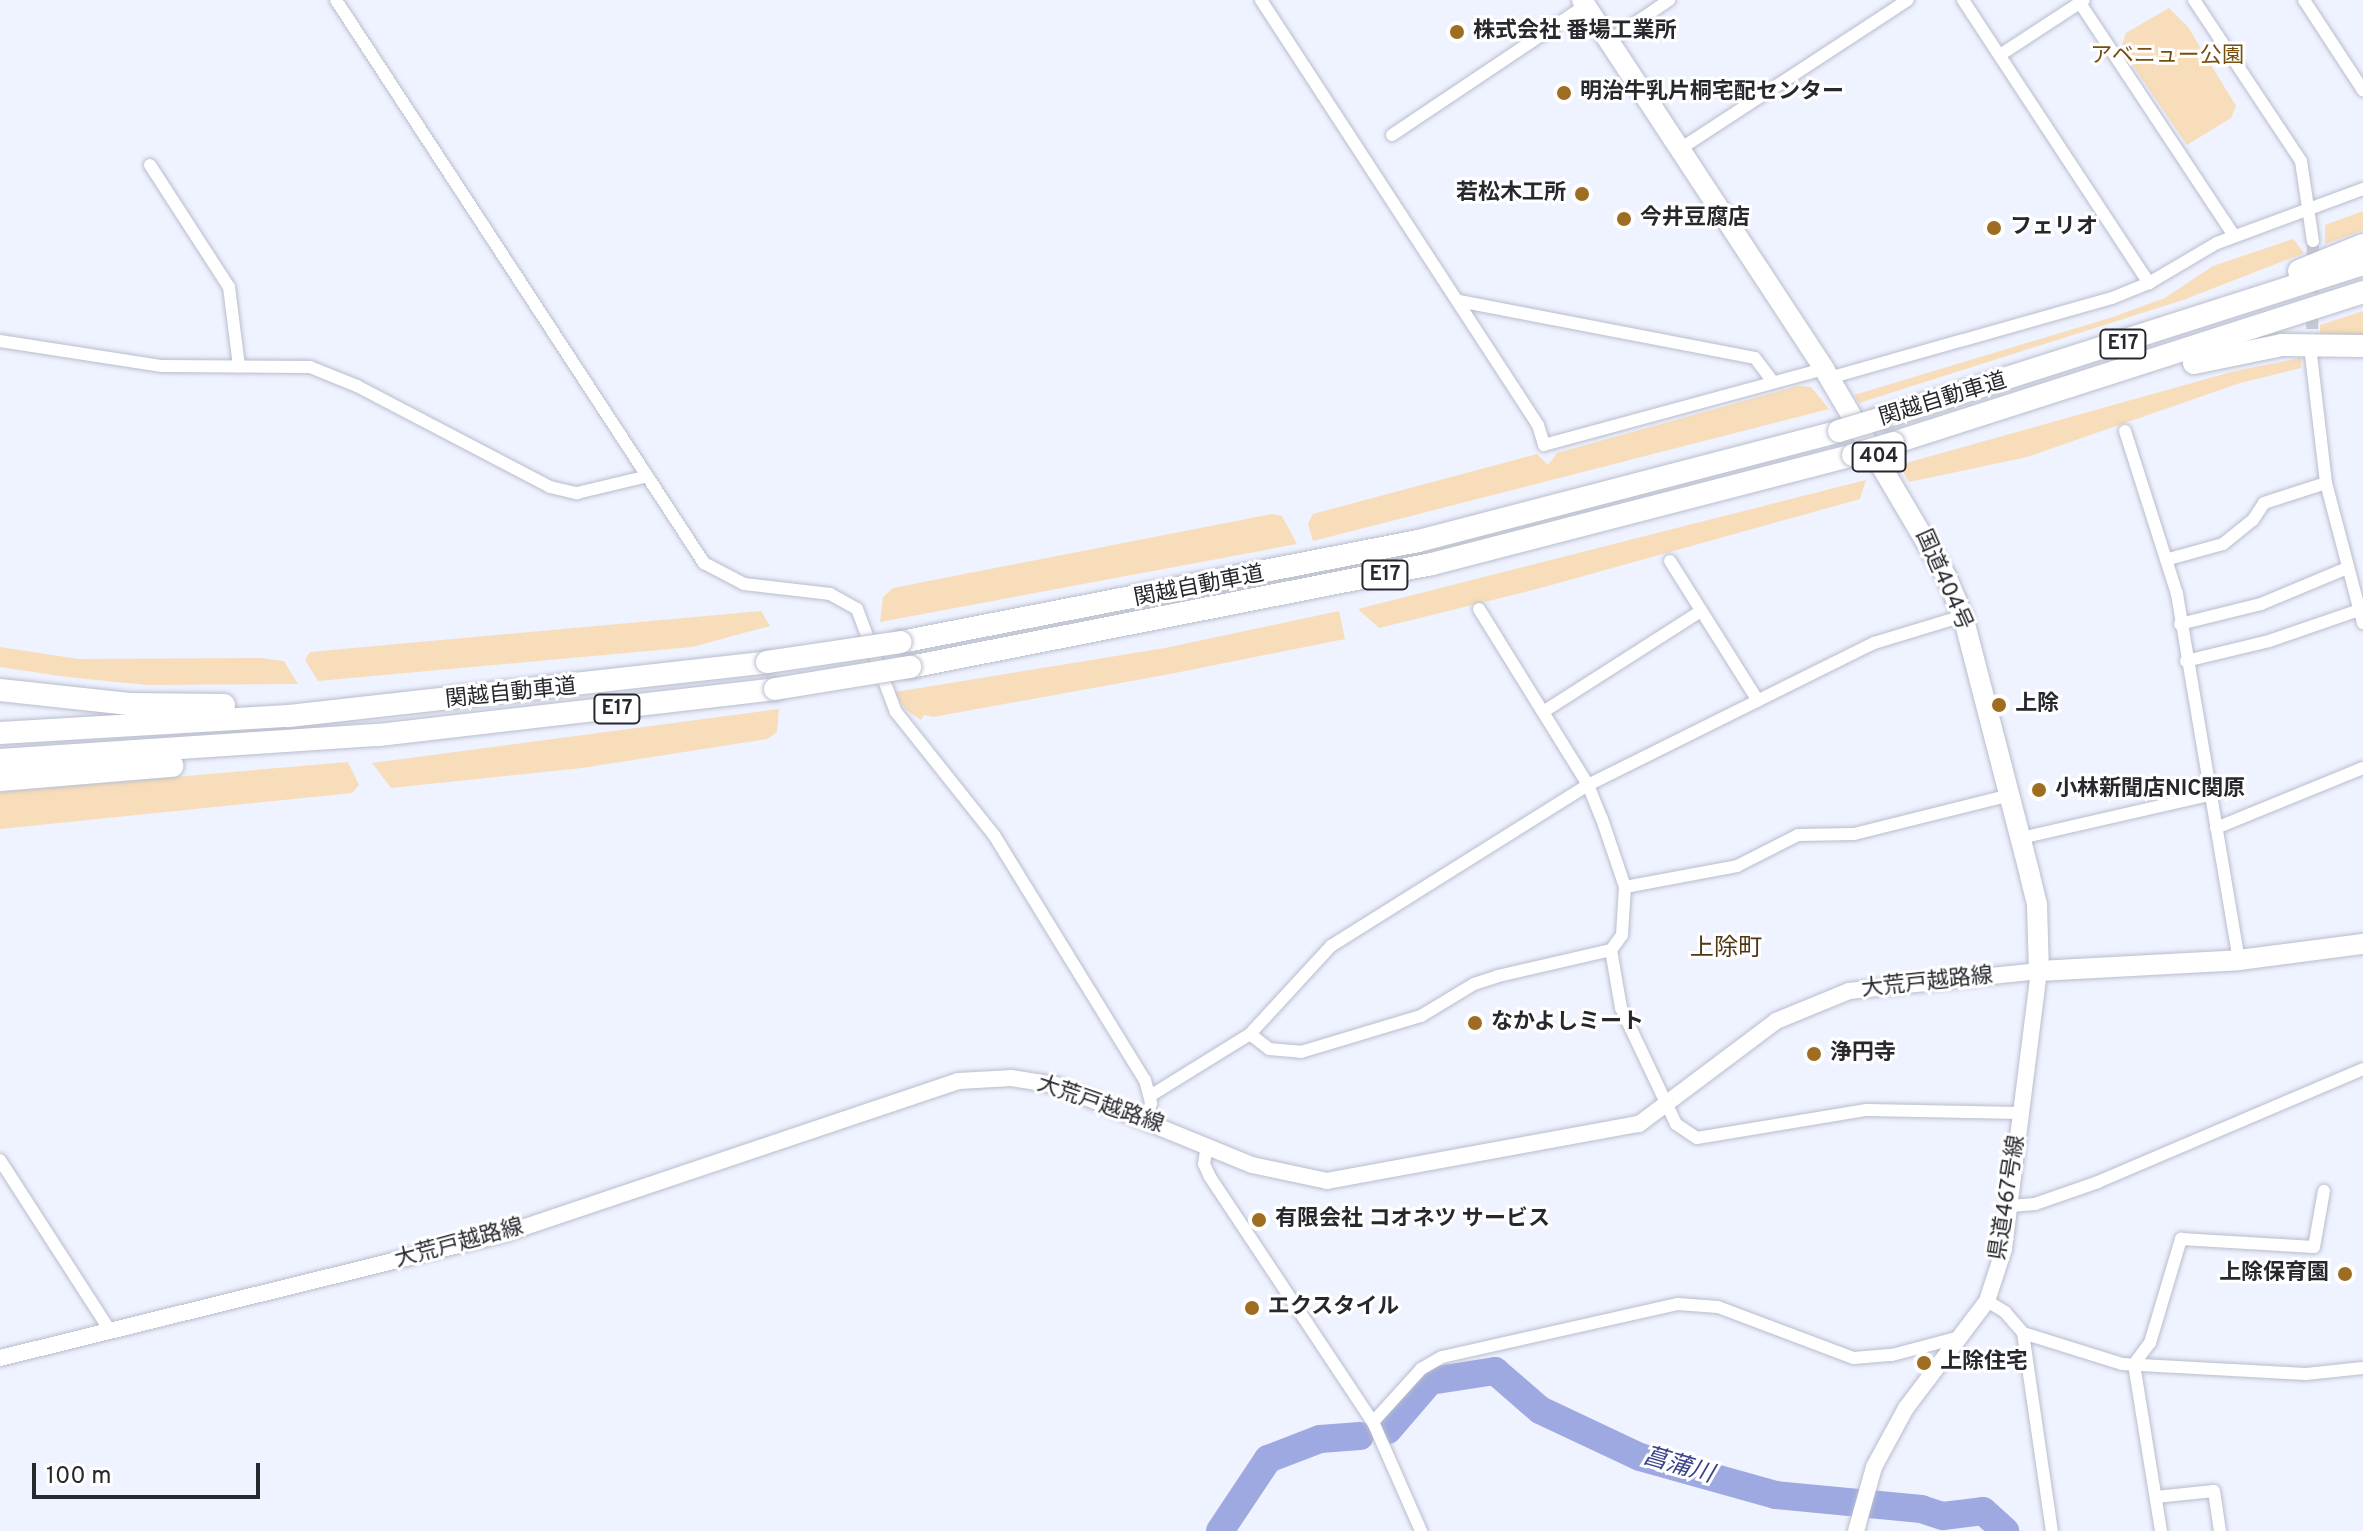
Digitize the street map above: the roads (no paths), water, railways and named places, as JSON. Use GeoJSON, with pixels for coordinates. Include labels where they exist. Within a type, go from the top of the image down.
{"type":"FeatureCollection","features":[{"type":"Feature","properties":{"kind":"highway","name":"国道404号"},"geometry":{"type":"LineString","coordinates":[[1584,3],[1827,373],[1931,546],[1963,616],[2011,795],[2037,905],[2039,971]]}},
{"type":"Feature","properties":{"kind":"highway"},"geometry":{"type":"LineString","coordinates":[[1987,387],[2363,245]]}},
{"type":"Feature","properties":{"kind":"highway","name":"関越自動車道"},"geometry":{"type":"LineString","coordinates":[[0,733],[577,687],[767,662],[901,642],[1418,541],[1839,431],[1987,387],[2363,264]]}},
{"type":"Feature","properties":{"kind":"highway","name":"関越自動車道"},"geometry":{"type":"LineString","coordinates":[[0,760],[310,747],[381,739],[775,689],[1221,610],[1432,564],[1853,455],[2363,292]]}},
{"type":"Feature","properties":{"kind":"highway"},"geometry":{"type":"LineString","coordinates":[[1893,443],[1945,433],[2228,354],[2307,343],[2363,346]]}},
{"type":"Feature","properties":{"kind":"highway"},"geometry":{"type":"LineString","coordinates":[[0,690],[129,704],[289,710]]}},
{"type":"Feature","properties":{"kind":"highway"},"geometry":{"type":"LineString","coordinates":[[0,780],[310,747]]}},
{"type":"Feature","properties":{"kind":"highway"},"geometry":{"type":"LineString","coordinates":[[2039,971],[2239,960],[2363,944]]}},
{"type":"Feature","properties":{"kind":"main road","name":"大荒戸越路線"},"geometry":{"type":"LineString","coordinates":[[0,1358],[507,1233],[958,1081],[1033,1080],[1146,1119],[1291,1177],[1327,1181],[1608,1134],[1667,1108],[1765,1029],[1819,1001],[1895,982],[2039,971]]}},
{"type":"Feature","properties":{"kind":"main road","name":"県道467号線"},"geometry":{"type":"LineString","coordinates":[[1857,1525],[1866,1491],[1906,1408],[1987,1301],[2004,1249],[2011,1206],[2039,971]]}},
{"type":"Feature","properties":{"kind":"street"},"geometry":{"type":"LineString","coordinates":[[336,0],[644,477],[704,563],[725,576],[771,590],[830,594],[857,609],[896,712],[994,835],[1150,1096],[1146,1119]]}},
{"type":"Feature","properties":{"kind":"street"},"geometry":{"type":"LineString","coordinates":[[1261,0],[1538,425],[1544,445],[1773,382],[1827,373],[2073,310],[2149,283],[2234,236],[2363,189]]}},
{"type":"Feature","properties":{"kind":"street"},"geometry":{"type":"LineString","coordinates":[[1609,41],[1669,0]]}},
{"type":"Feature","properties":{"kind":"street"},"geometry":{"type":"LineString","coordinates":[[1680,149],[1908,0]]}},
{"type":"Feature","properties":{"kind":"street"},"geometry":{"type":"LineString","coordinates":[[1963,0],[2149,283]]}},
{"type":"Feature","properties":{"kind":"street"},"geometry":{"type":"LineString","coordinates":[[2194,0],[2301,161],[2312,209],[2313,241]]}},
{"type":"Feature","properties":{"kind":"street"},"geometry":{"type":"LineString","coordinates":[[2304,0],[2363,90]]}},
{"type":"Feature","properties":{"kind":"street"},"geometry":{"type":"LineString","coordinates":[[2000,55],[2082,2],[2234,236]]}},
{"type":"Feature","properties":{"kind":"street"},"geometry":{"type":"LineString","coordinates":[[1392,135],[1584,3]]}},
{"type":"Feature","properties":{"kind":"street"},"geometry":{"type":"LineString","coordinates":[[150,165],[229,287],[239,366]]}},
{"type":"Feature","properties":{"kind":"street"},"geometry":{"type":"LineString","coordinates":[[1459,301],[1755,358],[1773,382]]}},
{"type":"Feature","properties":{"kind":"street"},"geometry":{"type":"LineString","coordinates":[[0,341],[106,361],[310,367],[332,375],[550,487],[577,493],[644,477]]}},
{"type":"Feature","properties":{"kind":"street"},"geometry":{"type":"LineString","coordinates":[[2186,661],[2361,616],[2326,483],[2311,355]]}},
{"type":"Feature","properties":{"kind":"street"},"geometry":{"type":"LineString","coordinates":[[2125,431],[2169,559],[2239,960]]}},
{"type":"Feature","properties":{"kind":"street"},"geometry":{"type":"LineString","coordinates":[[2169,559],[2223,544],[2253,520],[2264,503],[2326,483]]}},
{"type":"Feature","properties":{"kind":"street"},"geometry":{"type":"LineString","coordinates":[[1670,561],[1758,701]]}},
{"type":"Feature","properties":{"kind":"street"},"geometry":{"type":"LineString","coordinates":[[2180,624],[2261,604],[2347,568]]}},
{"type":"Feature","properties":{"kind":"street"},"geometry":{"type":"LineString","coordinates":[[1250,1034],[1269,1049],[1301,1052],[1421,1016],[1486,980],[1611,950],[1622,935],[1625,887],[1588,785],[1479,609]]}},
{"type":"Feature","properties":{"kind":"street"},"geometry":{"type":"LineString","coordinates":[[1543,712],[1701,611]]}},
{"type":"Feature","properties":{"kind":"street"},"geometry":{"type":"LineString","coordinates":[[1150,1096],[1250,1034],[1331,946],[1588,785],[1874,643],[1963,616]]}},
{"type":"Feature","properties":{"kind":"street"},"geometry":{"type":"LineString","coordinates":[[2216,828],[2363,768]]}},
{"type":"Feature","properties":{"kind":"street"},"geometry":{"type":"LineString","coordinates":[[1625,887],[1737,866],[1798,835],[1854,834],[2011,795]]}},
{"type":"Feature","properties":{"kind":"street"},"geometry":{"type":"LineString","coordinates":[[2021,838],[2208,795]]}},
{"type":"Feature","properties":{"kind":"street"},"geometry":{"type":"LineString","coordinates":[[1611,950],[1621,1008],[1676,1124],[1697,1138],[1867,1110],[2020,1113]]}},
{"type":"Feature","properties":{"kind":"street"},"geometry":{"type":"LineString","coordinates":[[2011,1206],[2035,1204],[2098,1182],[2363,1069]]}},
{"type":"Feature","properties":{"kind":"street"},"geometry":{"type":"LineString","coordinates":[[1207,1145],[1204,1164],[1210,1177],[1373,1422],[1421,1531]]}},
{"type":"Feature","properties":{"kind":"street"},"geometry":{"type":"LineString","coordinates":[[0,1160],[111,1332]]}},
{"type":"Feature","properties":{"kind":"street"},"geometry":{"type":"LineString","coordinates":[[2161,1531],[2134,1364],[2150,1343],[2181,1239],[2314,1247],[2324,1191]]}},
{"type":"Feature","properties":{"kind":"street"},"geometry":{"type":"LineString","coordinates":[[1987,1301],[2005,1312],[2023,1333],[2052,1531]]}},
{"type":"Feature","properties":{"kind":"street"},"geometry":{"type":"LineString","coordinates":[[1373,1422],[1421,1369],[1442,1357],[1678,1304],[1718,1307],[1854,1358],[1892,1355],[1960,1337]]}},
{"type":"Feature","properties":{"kind":"street"},"geometry":{"type":"LineString","coordinates":[[2023,1333],[2134,1364],[2306,1374],[2363,1368]]}},
{"type":"Feature","properties":{"kind":"street"},"geometry":{"type":"LineString","coordinates":[[2156,1497],[2214,1491],[2220,1531]]}},
{"type":"Feature","properties":{"kind":"waterway","name":"菖蒲川"},"geometry":{"type":"LineString","coordinates":[[1388,1430],[1430,1381],[1495,1371],[1540,1410],[1640,1457],[1776,1495],[1921,1509],[1943,1516],[1983,1511],[2005,1531]]}},
{"type":"Feature","properties":{"kind":"waterway","name":"菖蒲川"},"geometry":{"type":"LineString","coordinates":[[1220,1531],[1268,1459],[1320,1439],[1360,1436]]}},
{"type":"Feature","properties":{"kind":"tunnel"},"geometry":{"type":"LineString","coordinates":[[2312,347],[2313,241]]}},
{"type":"Feature","properties":{"kind":"place","name":"株式会社 番場工業所"},"geometry":{"type":"Point","coordinates":[1457,32]}},
{"type":"Feature","properties":{"kind":"place","name":"明治牛乳片桐宅配センター"},"geometry":{"type":"Point","coordinates":[1564,93]}},
{"type":"Feature","properties":{"kind":"place","name":"若松木工所"},"geometry":{"type":"Point","coordinates":[1582,194]}},
{"type":"Feature","properties":{"kind":"place","name":"今井豆腐店"},"geometry":{"type":"Point","coordinates":[1624,219]}},
{"type":"Feature","properties":{"kind":"place","name":"フェリオ"},"geometry":{"type":"Point","coordinates":[1994,228]}},
{"type":"Feature","properties":{"kind":"place","name":"上除"},"geometry":{"type":"Point","coordinates":[1999,705]}},
{"type":"Feature","properties":{"kind":"place","name":"小林新聞店NIC関原"},"geometry":{"type":"Point","coordinates":[2039,790]}},
{"type":"Feature","properties":{"kind":"place","name":"なかよしミート"},"geometry":{"type":"Point","coordinates":[1475,1023]}},
{"type":"Feature","properties":{"kind":"place","name":"浄円寺"},"geometry":{"type":"Point","coordinates":[1814,1054]}},
{"type":"Feature","properties":{"kind":"place","name":"有限会社 コオネツ サービス"},"geometry":{"type":"Point","coordinates":[1259,1220]}},
{"type":"Feature","properties":{"kind":"place","name":"上除保育園"},"geometry":{"type":"Point","coordinates":[2345,1274]}},
{"type":"Feature","properties":{"kind":"place","name":"エクスタイル"},"geometry":{"type":"Point","coordinates":[1252,1308]}},
{"type":"Feature","properties":{"kind":"place","name":"上除住宅"},"geometry":{"type":"Point","coordinates":[1924,1363]}},
{"type":"Feature","properties":{"kind":"district","name":"上除町"},"geometry":{"type":"Point","coordinates":[1726,950]}},
{"type":"Feature","properties":{"kind":"park label","name":"アベニュー公園"},"geometry":{"type":"Point","coordinates":[2167,57]}}]}
